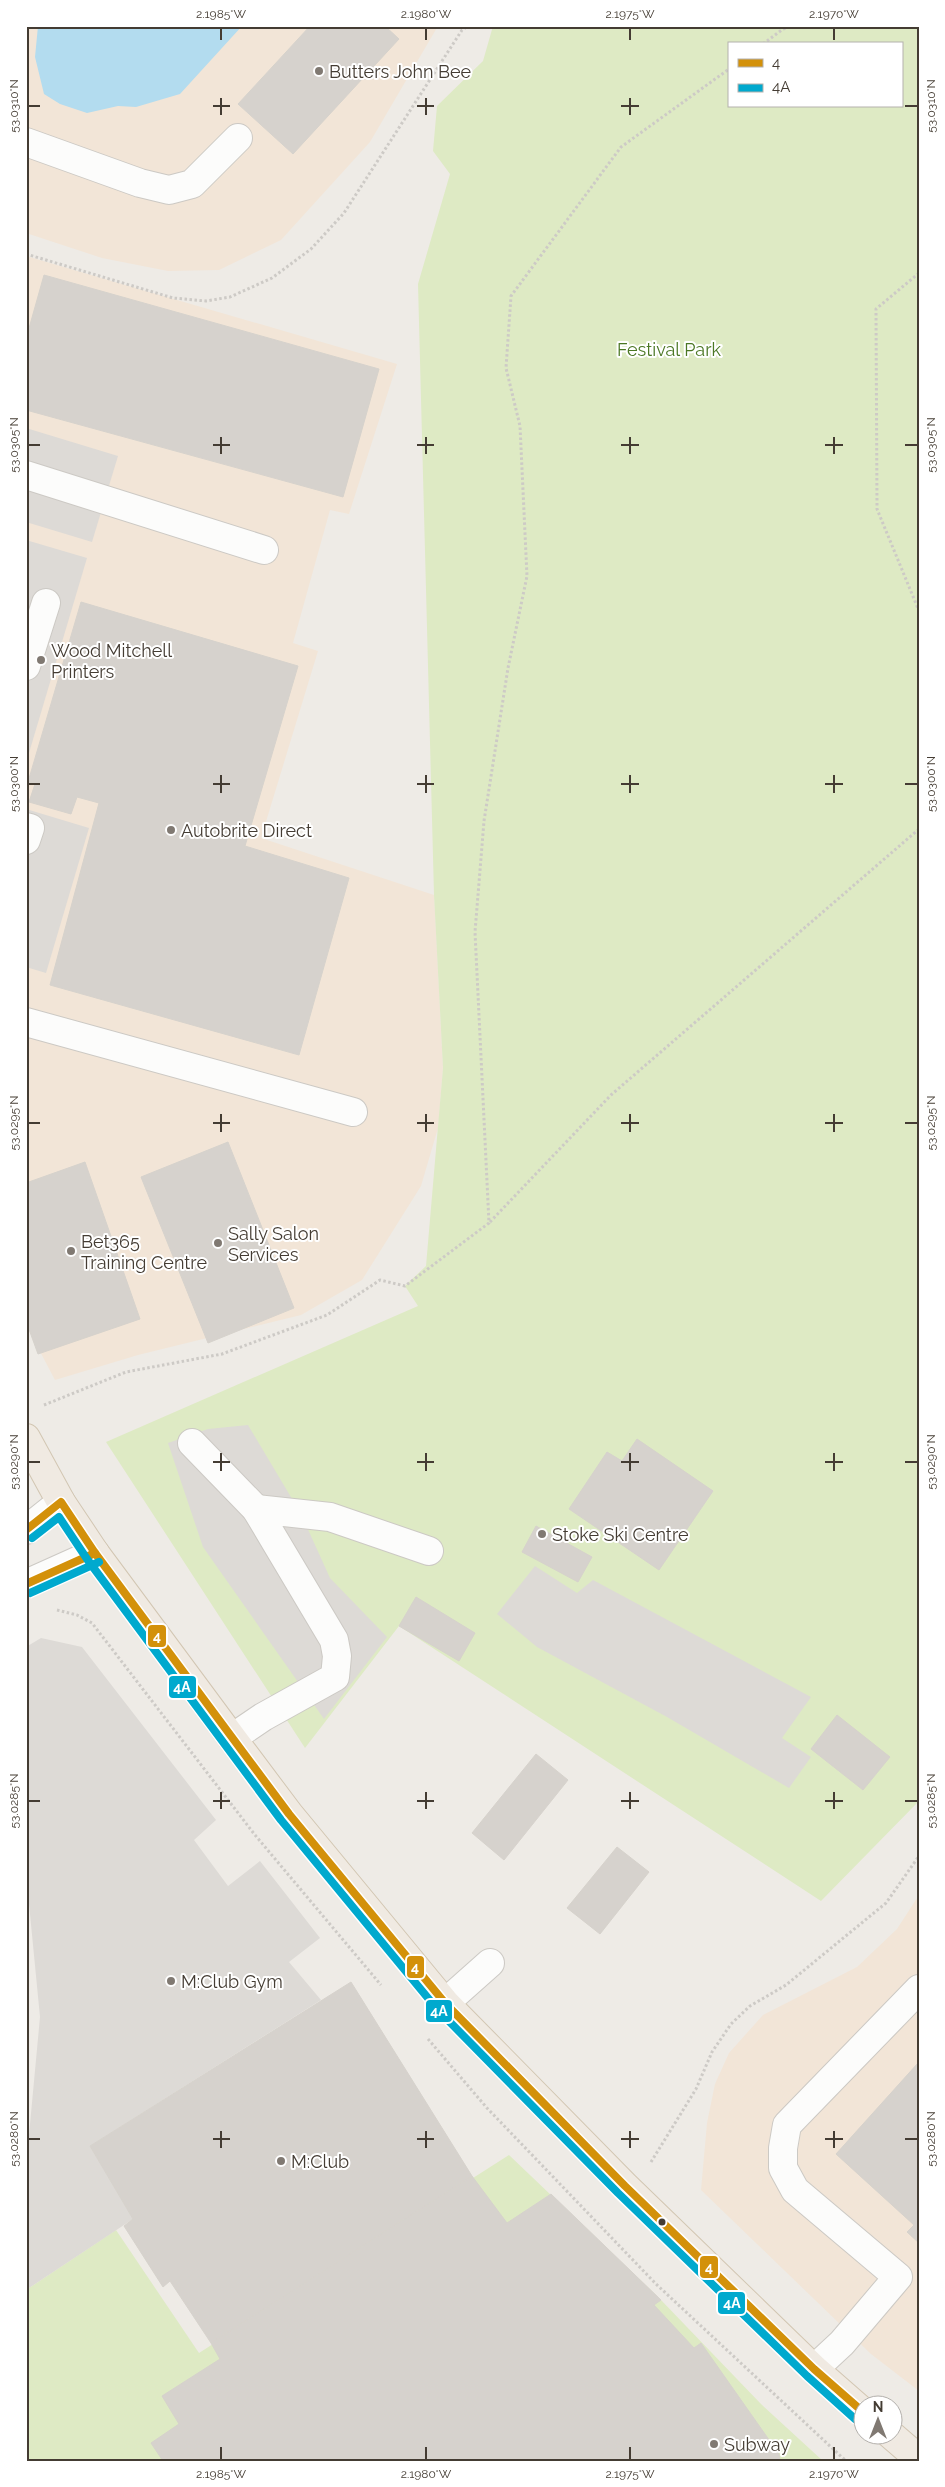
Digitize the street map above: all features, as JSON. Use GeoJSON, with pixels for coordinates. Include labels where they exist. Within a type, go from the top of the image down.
{"type":"FeatureCollection","features":[{"type":"Feature","properties":{"kind":"main road"},"geometry":{"type":"LineString","coordinates":[[26,1438],[61,1502],[95,1553],[232,1738],[289,1814],[445,2003],[625,2186],[814,2368],[852,2402]]}},
{"type":"Feature","properties":{"kind":"main road"},"geometry":{"type":"LineString","coordinates":[[902,2444],[919,2459]]}},
{"type":"Feature","properties":{"kind":"street"},"geometry":{"type":"LineString","coordinates":[[26,142],[132,180],[169,190],[192,184],[238,138]]}},
{"type":"Feature","properties":{"kind":"street"},"geometry":{"type":"LineString","coordinates":[[26,475],[264,550]]}},
{"type":"Feature","properties":{"kind":"street"},"geometry":{"type":"LineString","coordinates":[[26,666],[46,602]]}},
{"type":"Feature","properties":{"kind":"street"},"geometry":{"type":"LineString","coordinates":[[26,827],[30,828],[26,840]]}},
{"type":"Feature","properties":{"kind":"street"},"geometry":{"type":"LineString","coordinates":[[26,1022],[353,1112]]}},
{"type":"Feature","properties":{"kind":"street"},"geometry":{"type":"LineString","coordinates":[[192,1443],[256,1509],[334,1640],[337,1656],[335,1677],[263,1717],[232,1738]]}},
{"type":"Feature","properties":{"kind":"street"},"geometry":{"type":"LineString","coordinates":[[26,1530],[61,1502]]}},
{"type":"Feature","properties":{"kind":"street"},"geometry":{"type":"LineString","coordinates":[[256,1509],[330,1517],[429,1551]]}},
{"type":"Feature","properties":{"kind":"street"},"geometry":{"type":"LineString","coordinates":[[26,1584],[95,1553]]}},
{"type":"Feature","properties":{"kind":"street"},"geometry":{"type":"LineString","coordinates":[[445,2003],[490,1963]]}},
{"type":"Feature","properties":{"kind":"street"},"geometry":{"type":"LineString","coordinates":[[814,2368],[842,2344],[898,2277],[794,2190],[784,2168],[783,2148],[787,2125],[919,1990]]}},
{"type":"Feature","properties":{"kind":"path"},"geometry":{"type":"LineString","coordinates":[[26,254],[173,298],[206,301],[230,297],[272,278],[311,249],[344,213],[463,28],[468,26]]}},
{"type":"Feature","properties":{"kind":"path"},"geometry":{"type":"LineString","coordinates":[[766,42],[783,29],[793,26]]}},
{"type":"Feature","properties":{"kind":"path"},"geometry":{"type":"LineString","coordinates":[[489,1223],[476,932],[484,821],[508,668],[526,576],[520,426],[506,368],[511,296],[621,147],[728,70]]}},
{"type":"Feature","properties":{"kind":"path"},"geometry":{"type":"LineString","coordinates":[[919,273],[876,309],[877,509],[919,611]]}},
{"type":"Feature","properties":{"kind":"path"},"geometry":{"type":"LineString","coordinates":[[44,1405],[126,1372],[222,1354],[327,1315],[380,1280],[405,1286],[489,1223],[612,1094],[919,828]]}},
{"type":"Feature","properties":{"kind":"path"},"geometry":{"type":"LineString","coordinates":[[57,1610],[77,1615],[92,1623],[255,1835],[387,1993]]}},
{"type":"Feature","properties":{"kind":"path"},"geometry":{"type":"LineString","coordinates":[[625,2186],[651,2162],[663,2146],[696,2089],[712,2052],[731,2024],[750,2006],[786,1985],[886,1903],[919,1856]]}},
{"type":"Feature","properties":{"kind":"path"},"geometry":{"type":"LineString","coordinates":[[424,2036],[487,2108],[656,2284],[846,2461]]}},
{"type":"Feature","properties":{"kind":"shaded area"},"geometry":{"type":"Polygon","coordinates":[[[26,26],[438,26],[370,142],[281,240],[219,270],[168,271],[102,258],[26,233],[26,26]]]}},
{"type":"Feature","properties":{"kind":"shaded area"},"geometry":{"type":"Polygon","coordinates":[[[26,256],[397,364],[349,514],[330,510],[293,643],[318,651],[261,838],[434,895],[443,1068],[438,1128],[421,1186],[362,1280],[301,1315],[138,1355],[55,1380],[26,1325],[26,256]]]}},
{"type":"Feature","properties":{"kind":"shaded area"},"geometry":{"type":"Polygon","coordinates":[[[26,428],[118,456],[92,542],[26,522],[26,428]]]}},
{"type":"Feature","properties":{"kind":"shaded area","name":"Wood Mitchell Printers"},"geometry":{"type":"Polygon","coordinates":[[[26,540],[87,558],[26,763],[26,540]]]}},
{"type":"Feature","properties":{"kind":"shaded area"},"geometry":{"type":"Polygon","coordinates":[[[26,809],[89,828],[46,973],[26,967],[26,809]]]}},
{"type":"Feature","properties":{"kind":"shaded area"},"geometry":{"type":"Polygon","coordinates":[[[248,1425],[301,1514],[330,1578],[387,1637],[324,1719],[203,1547],[168,1443],[208,1429],[248,1425]]]}},
{"type":"Feature","properties":{"kind":"shaded area"},"geometry":{"type":"Polygon","coordinates":[[[535,1566],[577,1593],[593,1580],[811,1697],[782,1738],[811,1757],[789,1788],[667,1717],[537,1647],[497,1614],[535,1566]]]}},
{"type":"Feature","properties":{"kind":"shaded area","name":"M:Club Gym"},"geometry":{"type":"Polygon","coordinates":[[[41,1638],[82,1647],[216,1820],[194,1840],[228,1886],[260,1861],[320,1938],[289,1962],[321,2000],[90,2146],[133,2219],[26,2290],[26,2167],[40,2017],[26,1873],[26,1647],[41,1638]]]}},
{"type":"Feature","properties":{"kind":"shaded area"},"geometry":{"type":"Polygon","coordinates":[[[919,1895],[919,2391],[871,2354],[701,2190],[707,2123],[715,2084],[729,2053],[763,2015],[857,1967],[897,1929],[919,1895]]]}},
{"type":"Feature","properties":{"kind":"green space","name":"Festival Park"},"geometry":{"type":"Polygon","coordinates":[[[493,26],[919,26],[919,1801],[821,1901],[399,1626],[305,1748],[106,1442],[418,1306],[405,1286],[426,1266],[443,1068],[434,895],[418,284],[450,174],[433,151],[437,106],[483,61],[493,26]]]}},
{"type":"Feature","properties":{"kind":"green space"},"geometry":{"type":"Polygon","coordinates":[[[509,2155],[661,2300],[761,2404],[823,2461],[29,2461],[26,2452],[26,2290],[116,2230],[199,2353],[509,2155]]]}},
{"type":"Feature","properties":{"kind":"water"},"geometry":{"type":"Polygon","coordinates":[[[38,26],[242,26],[180,94],[136,107],[118,106],[87,113],[60,104],[44,94],[35,57],[38,26]]]}},
{"type":"Feature","properties":{"kind":"building","name":"Butters John Bee"},"geometry":{"type":"Polygon","coordinates":[[[310,26],[385,26],[399,39],[293,154],[238,104],[310,26]]]}},
{"type":"Feature","properties":{"kind":"building"},"geometry":{"type":"Polygon","coordinates":[[[44,275],[379,369],[343,497],[26,410],[26,339],[44,275]]]}},
{"type":"Feature","properties":{"kind":"building","name":"Autobrite Direct"},"geometry":{"type":"Polygon","coordinates":[[[81,602],[298,666],[245,846],[349,878],[299,1055],[50,985],[99,803],[77,797],[71,814],[29,802],[35,784],[28,782],[81,602]]]}},
{"type":"Feature","properties":{"kind":"building","name":"Sally Salon Services"},"geometry":{"type":"Polygon","coordinates":[[[228,1142],[294,1308],[208,1343],[141,1177],[228,1142]]]}},
{"type":"Feature","properties":{"kind":"building","name":"Bet365 Training Centre"},"geometry":{"type":"Polygon","coordinates":[[[85,1162],[140,1319],[38,1354],[26,1321],[26,1183],[85,1162]]]}},
{"type":"Feature","properties":{"kind":"building"},"geometry":{"type":"Polygon","coordinates":[[[637,1439],[713,1491],[659,1570],[569,1509],[607,1452],[622,1461],[637,1439]]]}},
{"type":"Feature","properties":{"kind":"building"},"geometry":{"type":"Polygon","coordinates":[[[536,1526],[592,1557],[578,1582],[522,1552],[536,1526]]]}},
{"type":"Feature","properties":{"kind":"building"},"geometry":{"type":"Polygon","coordinates":[[[416,1597],[475,1633],[459,1661],[399,1626],[416,1597]]]}},
{"type":"Feature","properties":{"kind":"building"},"geometry":{"type":"Polygon","coordinates":[[[837,1715],[890,1757],[863,1790],[811,1749],[837,1715]]]}},
{"type":"Feature","properties":{"kind":"building"},"geometry":{"type":"Polygon","coordinates":[[[536,1754],[568,1780],[504,1860],[472,1833],[536,1754]]]}},
{"type":"Feature","properties":{"kind":"building"},"geometry":{"type":"Polygon","coordinates":[[[617,1847],[649,1872],[600,1934],[567,1908],[617,1847]]]}},
{"type":"Feature","properties":{"kind":"building","name":"M:Club"},"geometry":{"type":"Polygon","coordinates":[[[351,1982],[472,2176],[211,2343],[170,2281],[163,2287],[124,2226],[133,2219],[90,2146],[351,1982]]]}},
{"type":"Feature","properties":{"kind":"building"},"geometry":{"type":"Polygon","coordinates":[[[918,2063],[919,2243],[907,2232],[914,2225],[836,2154],[918,2063]]]}},
{"type":"Feature","properties":{"kind":"building"},"geometry":{"type":"Polygon","coordinates":[[[472,2176],[507,2223],[551,2194],[661,2300],[654,2305],[694,2348],[701,2343],[779,2454],[780,2461],[163,2461],[151,2443],[179,2424],[162,2396],[220,2359],[211,2343],[472,2176]]]}},
{"type":"Feature","properties":{"kind":"transit line","name":"4"},"geometry":{"type":"LineString","coordinates":[[26,1530],[61,1502],[95,1553],[289,1814],[445,2003],[625,2186],[814,2369],[852,2402]]}},
{"type":"Feature","properties":{"kind":"transit line","name":"4A"},"geometry":{"type":"LineString","coordinates":[[32,1538],[59,1517],[87,1559],[281,1820],[437,2009],[618,2193],[807,2376],[852,2416]]}},
{"type":"Feature","properties":{"kind":"transit line","name":"4"},"geometry":{"type":"LineString","coordinates":[[26,1584],[95,1553]]}},
{"type":"Feature","properties":{"kind":"transit line","name":"4A"},"geometry":{"type":"LineString","coordinates":[[30,1593],[99,1562]]}},
{"type":"Feature","properties":{"kind":"place","name":"Butters John Bee"},"geometry":{"type":"Point","coordinates":[319,71]}},
{"type":"Feature","properties":{"kind":"place","name":"Wood Mitchell Printers"},"geometry":{"type":"Point","coordinates":[41,660]}},
{"type":"Feature","properties":{"kind":"place","name":"Autobrite Direct"},"geometry":{"type":"Point","coordinates":[171,830]}},
{"type":"Feature","properties":{"kind":"place","name":"Sally Salon Services"},"geometry":{"type":"Point","coordinates":[218,1243]}},
{"type":"Feature","properties":{"kind":"place","name":"Bet365 Training Centre"},"geometry":{"type":"Point","coordinates":[71,1251]}},
{"type":"Feature","properties":{"kind":"place","name":"Stoke Ski Centre"},"geometry":{"type":"Point","coordinates":[542,1534]}},
{"type":"Feature","properties":{"kind":"place","name":"M:Club Gym"},"geometry":{"type":"Point","coordinates":[171,1981]}},
{"type":"Feature","properties":{"kind":"place","name":"M:Club"},"geometry":{"type":"Point","coordinates":[281,2161]}},
{"type":"Feature","properties":{"kind":"place","name":"Subway"},"geometry":{"type":"Point","coordinates":[714,2444]}}]}
